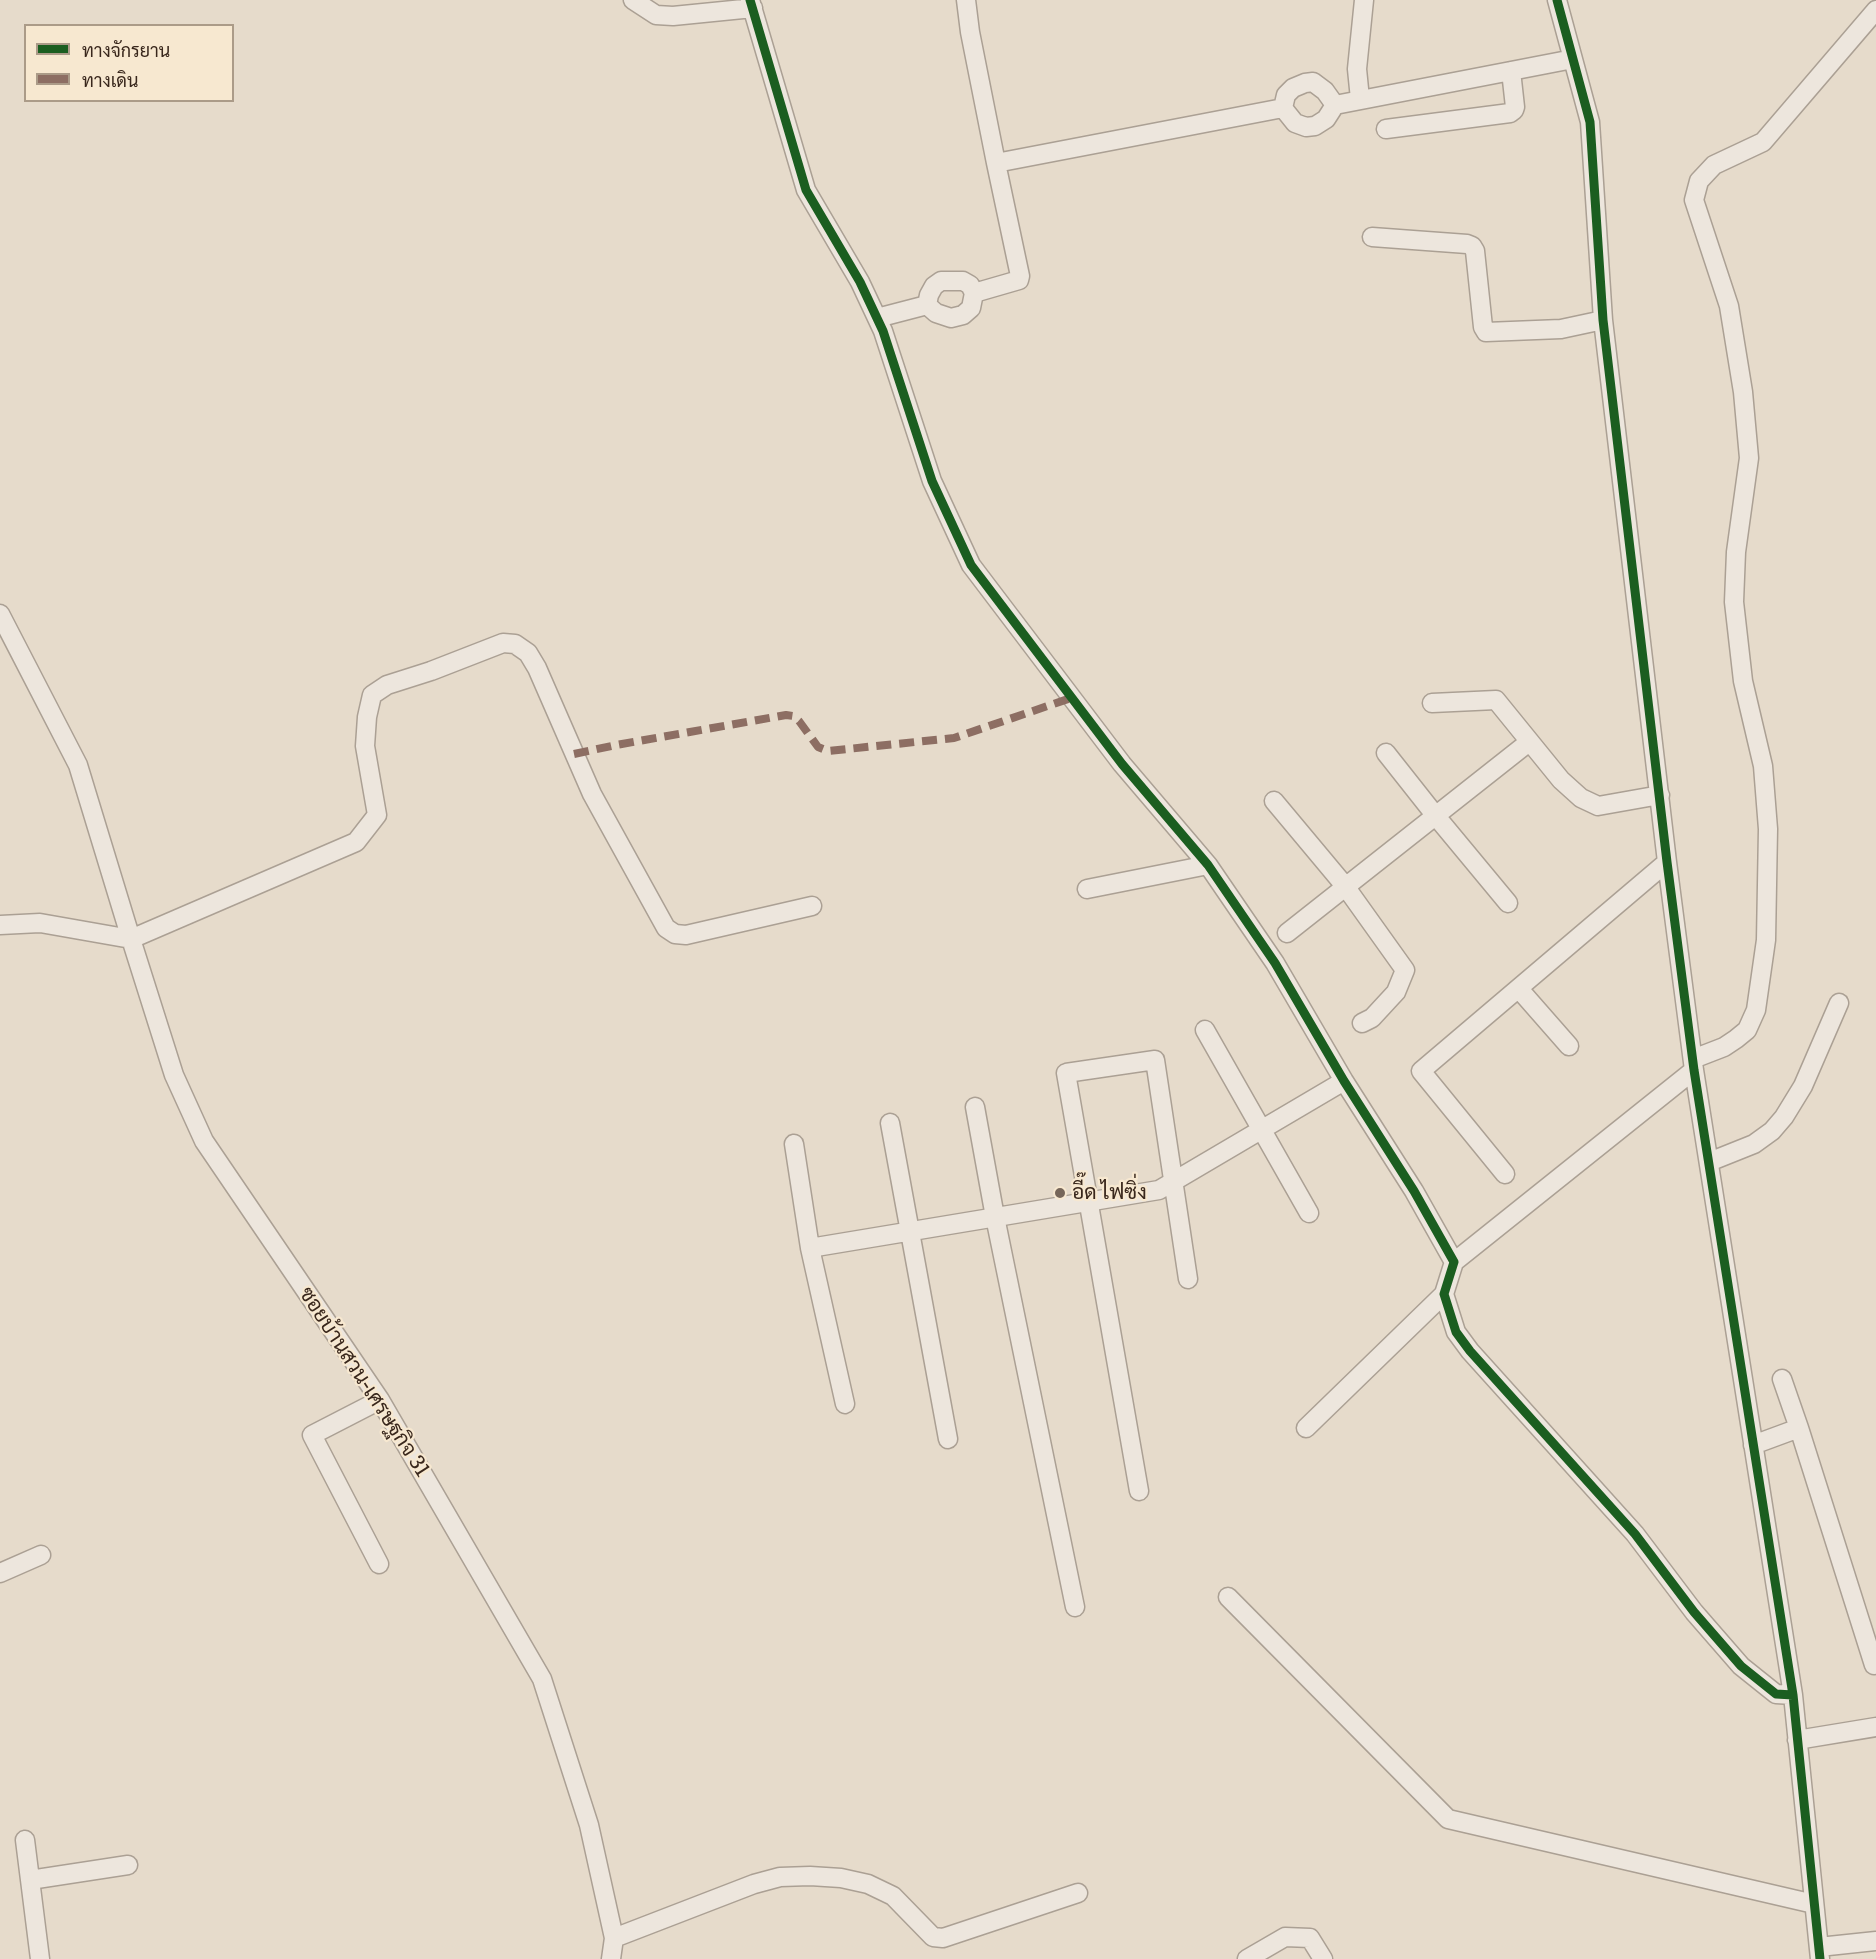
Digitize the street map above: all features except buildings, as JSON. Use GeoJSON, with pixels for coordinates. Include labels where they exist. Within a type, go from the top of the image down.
{"type":"FeatureCollection","features":[{"type":"Feature","properties":{"kind":"street"},"geometry":{"type":"LineString","coordinates":[[633,0],[656,15],[673,16],[752,4],[806,190],[860,282],[883,331],[932,481],[971,565],[1122,764],[1208,865],[1275,963],[1454,1262]]}},
{"type":"Feature","properties":{"kind":"street"},"geometry":{"type":"LineString","coordinates":[[966,0],[970,32],[1020,276],[1017,282],[974,293]]}},
{"type":"Feature","properties":{"kind":"street"},"geometry":{"type":"LineString","coordinates":[[1360,99],[1357,69],[1364,0]]}},
{"type":"Feature","properties":{"kind":"street"},"geometry":{"type":"LineString","coordinates":[[1557,0],[1590,122],[1603,320],[1668,862],[1708,1162],[1792,1695],[1819,1953],[1876,1941]]}},
{"type":"Feature","properties":{"kind":"street"},"geometry":{"type":"LineString","coordinates":[[1306,1428],[1444,1294],[1454,1262],[1694,1064],[1724,1047],[1747,1030],[1756,1010],[1766,940],[1768,829],[1763,766],[1743,681],[1734,602],[1736,552],[1749,458],[1743,392],[1729,306],[1694,200],[1699,181],[1714,165],[1763,142],[1876,10]]}},
{"type":"Feature","properties":{"kind":"street"},"geometry":{"type":"LineString","coordinates":[[1283,108],[1295,123],[1305,127],[1316,126],[1326,119],[1335,105],[1573,59]]}},
{"type":"Feature","properties":{"kind":"street"},"geometry":{"type":"LineString","coordinates":[[1386,129],[1510,113],[1515,107],[1511,71]]}},
{"type":"Feature","properties":{"kind":"street"},"geometry":{"type":"LineString","coordinates":[[1283,108],[1286,95],[1293,88],[1313,82],[1325,91],[1335,105]]}},
{"type":"Feature","properties":{"kind":"street"},"geometry":{"type":"LineString","coordinates":[[996,163],[1283,108]]}},
{"type":"Feature","properties":{"kind":"street"},"geometry":{"type":"LineString","coordinates":[[1372,237],[1472,246],[1475,251],[1483,327],[1486,332],[1562,329],[1603,320]]}},
{"type":"Feature","properties":{"kind":"street"},"geometry":{"type":"LineString","coordinates":[[941,281],[963,281],[970,285],[974,293],[971,308],[963,315],[951,318],[936,313],[927,305],[934,286],[941,281]]}},
{"type":"Feature","properties":{"kind":"street"},"geometry":{"type":"LineString","coordinates":[[877,318],[927,305]]}},
{"type":"Feature","properties":{"kind":"street","name":"ซอยบ้านสวน-เศรษฐกิจ 31"},"geometry":{"type":"LineString","coordinates":[[0,614],[78,765],[174,1075],[204,1141],[380,1400],[542,1679],[589,1825],[614,1938],[611,1959]]}},
{"type":"Feature","properties":{"kind":"street"},"geometry":{"type":"LineString","coordinates":[[0,925],[40,923],[131,939],[356,842],[377,815],[365,746],[366,717],[372,695],[387,685],[431,671],[502,643],[515,644],[528,653],[537,668],[592,794],[666,928],[675,934],[686,935],[812,906]]}},
{"type":"Feature","properties":{"kind":"street"},"geometry":{"type":"LineString","coordinates":[[1432,703],[1496,700],[1561,780],[1581,798],[1598,806],[1660,795]]}},
{"type":"Feature","properties":{"kind":"street"},"geometry":{"type":"LineString","coordinates":[[1287,933],[1529,742]]}},
{"type":"Feature","properties":{"kind":"street"},"geometry":{"type":"LineString","coordinates":[[1386,753],[1509,903]]}},
{"type":"Feature","properties":{"kind":"street"},"geometry":{"type":"LineString","coordinates":[[1274,801],[1345,886],[1405,970],[1396,992],[1372,1018],[1362,1023]]}},
{"type":"Feature","properties":{"kind":"street"},"geometry":{"type":"LineString","coordinates":[[1505,1174],[1420,1071],[1668,862]]}},
{"type":"Feature","properties":{"kind":"street"},"geometry":{"type":"LineString","coordinates":[[1087,889],[1208,865]]}},
{"type":"Feature","properties":{"kind":"street"},"geometry":{"type":"LineString","coordinates":[[1519,989],[1569,1046]]}},
{"type":"Feature","properties":{"kind":"street"},"geometry":{"type":"LineString","coordinates":[[1708,1162],[1754,1144],[1772,1131],[1784,1117],[1803,1086],[1839,1003]]}},
{"type":"Feature","properties":{"kind":"street"},"geometry":{"type":"LineString","coordinates":[[1205,1030],[1309,1213]]}},
{"type":"Feature","properties":{"kind":"street"},"geometry":{"type":"LineString","coordinates":[[1139,1491],[1066,1073],[1155,1060],[1188,1279]]}},
{"type":"Feature","properties":{"kind":"street"},"geometry":{"type":"LineString","coordinates":[[810,1248],[1159,1190],[1344,1081]]}},
{"type":"Feature","properties":{"kind":"street"},"geometry":{"type":"LineString","coordinates":[[975,1107],[995,1217],[1075,1607]]}},
{"type":"Feature","properties":{"kind":"street"},"geometry":{"type":"LineString","coordinates":[[890,1123],[948,1439]]}},
{"type":"Feature","properties":{"kind":"street"},"geometry":{"type":"LineString","coordinates":[[794,1144],[810,1248],[845,1404]]}},
{"type":"Feature","properties":{"kind":"street"},"geometry":{"type":"LineString","coordinates":[[1444,1294],[1456,1332],[1470,1351],[1635,1534],[1694,1612],[1741,1666],[1776,1694],[1792,1695]]}},
{"type":"Feature","properties":{"kind":"street"},"geometry":{"type":"LineString","coordinates":[[1782,1379],[1874,1665]]}},
{"type":"Feature","properties":{"kind":"street"},"geometry":{"type":"LineString","coordinates":[[379,1564],[312,1435],[380,1400]]}},
{"type":"Feature","properties":{"kind":"street"},"geometry":{"type":"LineString","coordinates":[[1753,1445],[1799,1428]]}},
{"type":"Feature","properties":{"kind":"street"},"geometry":{"type":"LineString","coordinates":[[0,1573],[41,1556]]}},
{"type":"Feature","properties":{"kind":"street"},"geometry":{"type":"LineString","coordinates":[[1228,1597],[1448,1819],[1814,1904]]}},
{"type":"Feature","properties":{"kind":"street"},"geometry":{"type":"LineString","coordinates":[[1797,1740],[1876,1728]]}},
{"type":"Feature","properties":{"kind":"street"},"geometry":{"type":"LineString","coordinates":[[25,1840],[40,1959]]}},
{"type":"Feature","properties":{"kind":"street"},"geometry":{"type":"LineString","coordinates":[[30,1880],[128,1865]]}},
{"type":"Feature","properties":{"kind":"street"},"geometry":{"type":"LineString","coordinates":[[614,1938],[754,1884],[780,1878],[810,1876],[841,1878],[868,1884],[893,1896],[933,1937],[943,1938],[1078,1893]]}},
{"type":"Feature","properties":{"kind":"street"},"geometry":{"type":"LineString","coordinates":[[1247,1959],[1285,1937],[1310,1938],[1323,1959]]}},
{"type":"Feature","properties":{"kind":"marked path"},"geometry":{"type":"LineString","coordinates":[[574,754],[786,715],[793,716],[799,721],[818,747],[828,751],[954,738],[1071,698]]}},
{"type":"Feature","properties":{"kind":"cycle path"},"geometry":{"type":"LineString","coordinates":[[750,0],[806,190],[860,282],[883,331],[932,481],[971,565],[1122,764],[1208,865],[1275,963],[1344,1081],[1414,1191],[1454,1262],[1444,1294],[1456,1332],[1470,1351],[1635,1534],[1694,1612],[1741,1666],[1776,1694],[1793,1695]]}},
{"type":"Feature","properties":{"kind":"cycle path"},"geometry":{"type":"LineString","coordinates":[[1557,0],[1590,122],[1603,320],[1667,862],[1694,1070],[1793,1695],[1820,1959]]}},
{"type":"Feature","properties":{"kind":"place","name":"อี๊ด ไฟซิ่ง"},"geometry":{"type":"Point","coordinates":[1060,1193]}}]}
